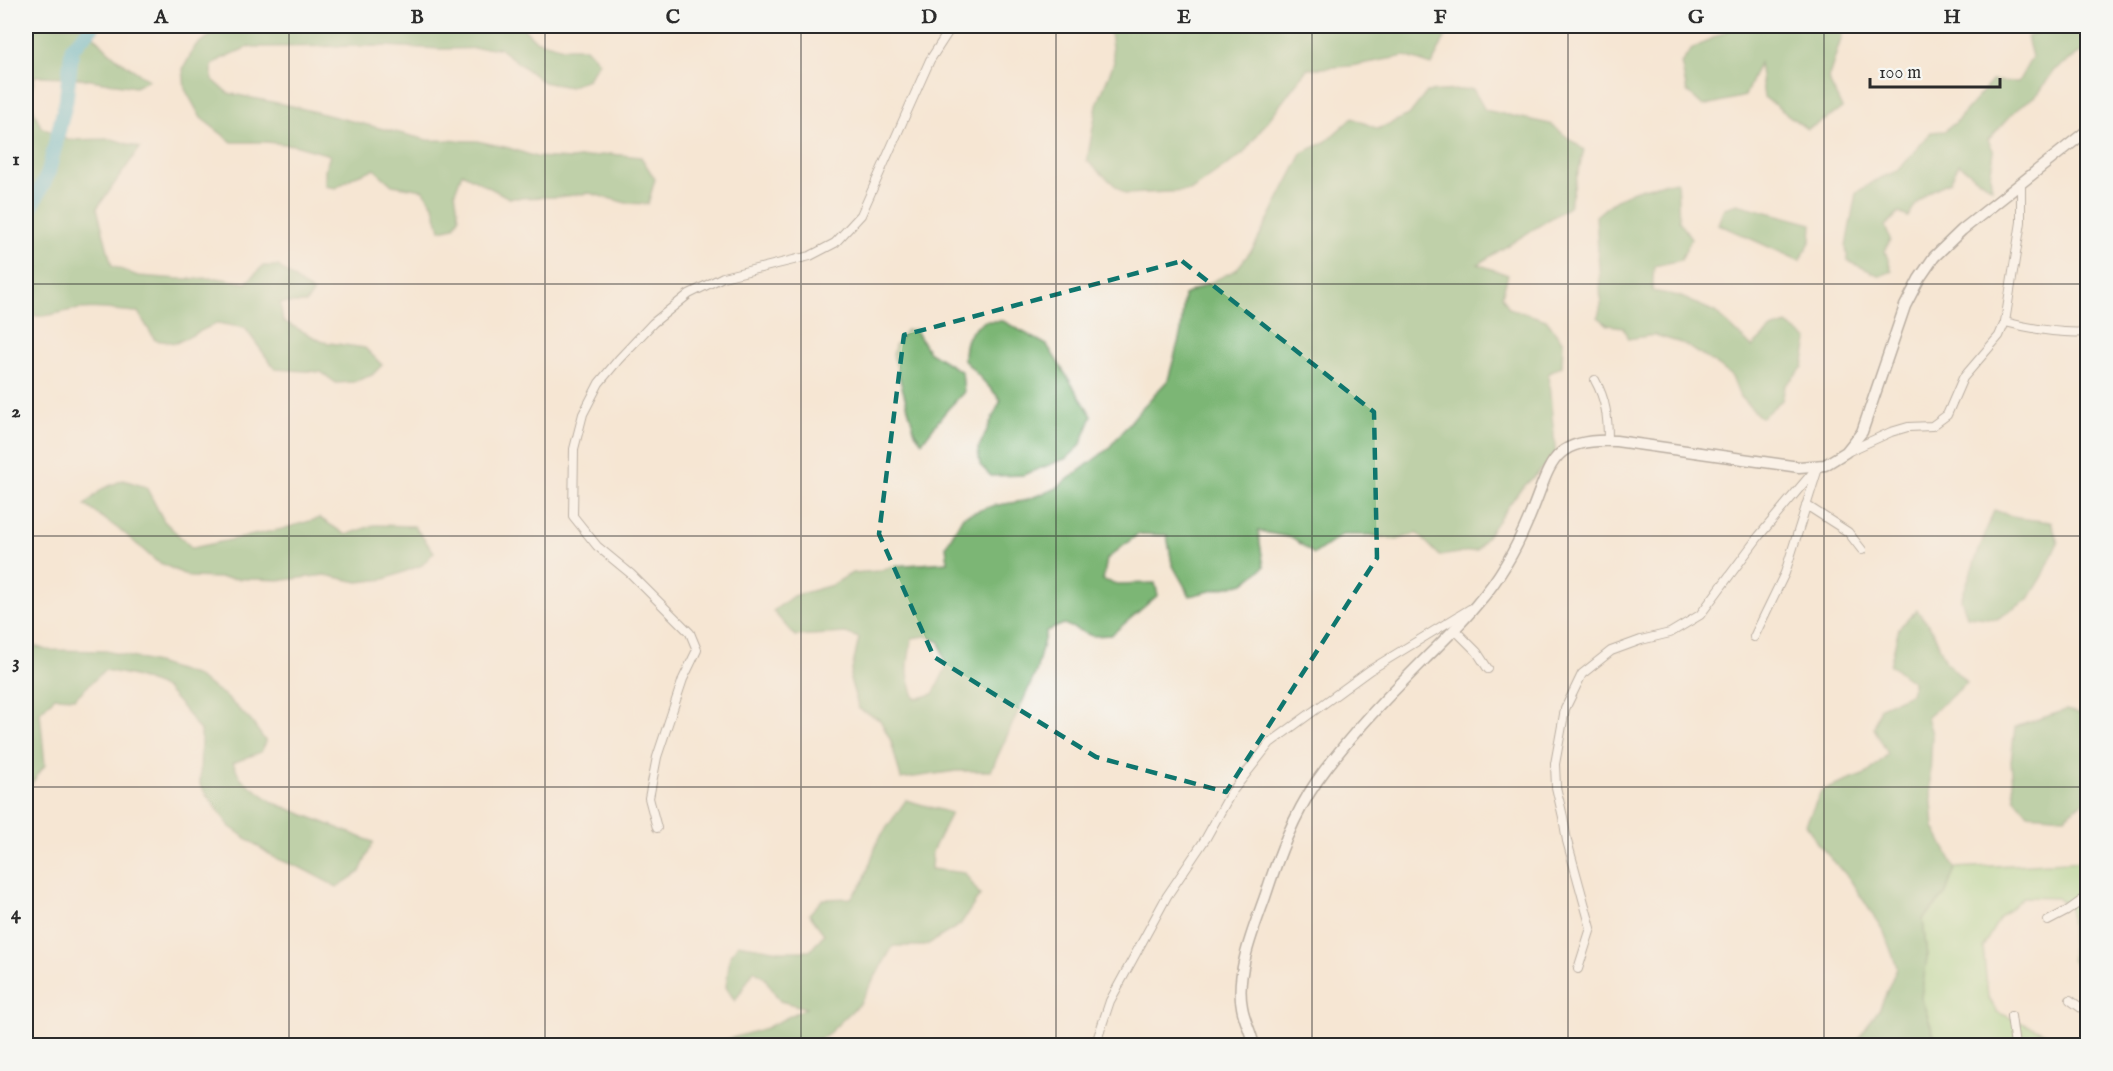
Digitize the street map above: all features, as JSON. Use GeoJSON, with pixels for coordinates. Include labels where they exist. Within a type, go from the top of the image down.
{"type":"FeatureCollection","features":[{"type":"Feature","properties":{"kind":"main road"},"geometry":{"type":"LineString","coordinates":[[1254,1046],[1241,1005],[1244,965],[1257,918],[1276,864],[1296,818],[1316,782],[1345,745],[1377,708],[1479,603],[1524,528],[1549,466],[1556,456],[1579,442],[1608,440],[1799,466],[1825,465],[1846,452],[1862,432],[1902,316],[1919,279],[1934,257],[1962,230],[2086,131]]}},
{"type":"Feature","properties":{"kind":"street"},"geometry":{"type":"LineString","coordinates":[[657,828],[649,798],[657,757],[683,679],[697,650],[690,633],[631,574],[597,546],[573,516],[574,449],[583,414],[599,383],[619,359],[653,323],[689,294],[723,278],[810,256],[835,243],[861,215],[930,60],[952,26]]}},
{"type":"Feature","properties":{"kind":"street"},"geometry":{"type":"LineString","coordinates":[[2086,131],[2088,145]]}},
{"type":"Feature","properties":{"kind":"street"},"geometry":{"type":"LineString","coordinates":[[1846,452],[1891,432],[1908,427],[1932,426],[1947,415],[1963,378],[1999,336],[2005,322],[2020,222],[2020,184]]}},
{"type":"Feature","properties":{"kind":"street"},"geometry":{"type":"LineString","coordinates":[[2005,322],[2036,330],[2088,332]]}},
{"type":"Feature","properties":{"kind":"street"},"geometry":{"type":"LineString","coordinates":[[1595,380],[1604,396],[1608,416],[1608,440]]}},
{"type":"Feature","properties":{"kind":"street"},"geometry":{"type":"LineString","coordinates":[[1754,637],[1785,573],[1819,465]]}},
{"type":"Feature","properties":{"kind":"street"},"geometry":{"type":"LineString","coordinates":[[1578,969],[1591,928],[1567,841],[1556,787],[1555,764],[1564,709],[1582,674],[1611,651],[1670,633],[1700,615],[1759,536],[1819,465]]}},
{"type":"Feature","properties":{"kind":"street"},"geometry":{"type":"LineString","coordinates":[[1806,505],[1848,532],[1862,550]]}},
{"type":"Feature","properties":{"kind":"street"},"geometry":{"type":"LineString","coordinates":[[1095,1046],[1110,1001],[1167,896],[1206,838],[1231,793],[1270,743],[1370,670],[1479,603]]}},
{"type":"Feature","properties":{"kind":"street"},"geometry":{"type":"LineString","coordinates":[[1454,629],[1477,652],[1488,669]]}},
{"type":"Feature","properties":{"kind":"street"},"geometry":{"type":"LineString","coordinates":[[2048,921],[2088,896]]}},
{"type":"Feature","properties":{"kind":"street"},"geometry":{"type":"LineString","coordinates":[[2070,1000],[2088,1013]]}},
{"type":"Feature","properties":{"kind":"street"},"geometry":{"type":"LineString","coordinates":[[2011,1016],[2015,1046]]}},
{"type":"Feature","properties":{"kind":"highlighted area"},"geometry":{"type":"Polygon","coordinates":[[[1182,261],[1374,412],[1377,558],[1226,792],[1096,757],[934,657],[879,534],[904,335],[1182,261]]]}},
{"type":"Feature","properties":{"kind":"green space"},"geometry":{"type":"Polygon","coordinates":[[[36,26],[87,26],[107,50],[149,80],[135,87],[71,77],[35,76],[29,99],[41,127],[68,140],[112,139],[140,148],[97,208],[112,266],[138,276],[180,279],[217,278],[246,283],[263,266],[278,266],[313,293],[306,303],[280,303],[283,321],[323,342],[365,348],[382,365],[372,375],[353,382],[336,383],[321,372],[275,369],[245,328],[217,323],[176,343],[155,340],[138,312],[88,308],[44,316],[26,314],[26,33],[36,26]]]}},
{"type":"Feature","properties":{"kind":"green space"},"geometry":{"type":"Polygon","coordinates":[[[226,26],[521,26],[535,40],[563,48],[586,48],[599,62],[588,79],[570,87],[543,82],[499,48],[248,47],[221,59],[212,66],[212,79],[228,93],[292,106],[427,140],[477,141],[536,157],[572,159],[610,154],[641,157],[655,179],[648,204],[626,203],[589,193],[559,197],[509,198],[462,173],[455,192],[459,218],[454,227],[440,230],[434,207],[423,190],[392,185],[374,169],[355,176],[336,188],[325,186],[325,170],[330,155],[294,145],[232,142],[201,118],[185,89],[183,69],[196,45],[226,26]]]}},
{"type":"Feature","properties":{"kind":"green space"},"geometry":{"type":"Polygon","coordinates":[[[1109,26],[1450,26],[1432,65],[1405,56],[1351,66],[1307,69],[1243,154],[1190,191],[1125,194],[1087,161],[1097,105],[1114,62],[1109,26]]]}},
{"type":"Feature","properties":{"kind":"green space"},"geometry":{"type":"Polygon","coordinates":[[[1736,26],[1840,26],[1842,36],[1828,79],[1842,108],[1807,129],[1764,97],[1759,63],[1745,96],[1703,106],[1687,91],[1681,63],[1692,49],[1736,26]]]}},
{"type":"Feature","properties":{"kind":"green space"},"geometry":{"type":"Polygon","coordinates":[[[2052,26],[2086,26],[2087,49],[2054,70],[2039,93],[2016,110],[1988,140],[1994,152],[1990,176],[1992,188],[1959,164],[1950,182],[1925,195],[1908,217],[1899,213],[1885,226],[1890,239],[1885,251],[1892,271],[1880,276],[1848,261],[1846,246],[1856,193],[1874,181],[1899,170],[1931,132],[1944,131],[1955,123],[1992,81],[2018,82],[2032,57],[2027,37],[2052,26]]]}},
{"type":"Feature","properties":{"kind":"green space"},"geometry":{"type":"Polygon","coordinates":[[[1473,89],[1485,110],[1550,124],[1584,150],[1569,207],[1478,264],[1508,275],[1502,296],[1509,308],[1546,320],[1563,342],[1562,366],[1548,374],[1556,456],[1519,491],[1477,550],[1440,556],[1417,533],[1397,540],[1370,535],[1342,535],[1314,554],[1293,538],[1258,531],[1264,567],[1244,583],[1190,596],[1172,564],[1167,535],[1138,534],[1107,559],[1103,580],[1117,584],[1155,583],[1158,595],[1111,635],[1092,636],[1064,624],[1046,631],[1036,672],[991,771],[956,771],[901,779],[891,741],[880,720],[859,709],[850,679],[859,638],[846,633],[795,636],[773,611],[793,596],[832,585],[852,573],[878,571],[893,566],[948,562],[946,546],[963,516],[992,506],[1023,501],[1055,489],[1108,449],[1168,380],[1181,332],[1184,295],[1236,270],[1254,247],[1303,152],[1324,143],[1352,118],[1378,129],[1409,115],[1427,92],[1473,89]],[[926,636],[912,638],[908,669],[915,699],[933,694],[946,668],[940,642],[926,636]]]}},
{"type":"Feature","properties":{"kind":"green space"},"geometry":{"type":"Polygon","coordinates":[[[1677,181],[1679,221],[1691,238],[1681,260],[1654,266],[1652,291],[1679,296],[1715,312],[1752,347],[1771,329],[1787,324],[1808,340],[1803,367],[1785,386],[1782,400],[1761,418],[1740,397],[1732,377],[1684,344],[1655,335],[1628,339],[1623,327],[1608,325],[1598,317],[1601,304],[1596,216],[1606,207],[1633,191],[1677,181]]]}},
{"type":"Feature","properties":{"kind":"green space"},"geometry":{"type":"Polygon","coordinates":[[[1737,204],[1812,224],[1811,240],[1800,261],[1718,224],[1724,208],[1737,204]]]}},
{"type":"Feature","properties":{"kind":"green space"},"geometry":{"type":"Polygon","coordinates":[[[985,321],[1003,321],[1047,345],[1092,416],[1080,446],[1067,458],[1023,475],[991,476],[980,465],[978,449],[1001,400],[964,360],[964,353],[968,337],[985,321]]]}},
{"type":"Feature","properties":{"kind":"green space"},"geometry":{"type":"Polygon","coordinates":[[[915,329],[928,351],[962,372],[964,392],[922,442],[915,433],[893,355],[895,345],[906,330],[915,329]]]}},
{"type":"Feature","properties":{"kind":"green space"},"geometry":{"type":"Polygon","coordinates":[[[123,480],[146,487],[164,521],[192,548],[282,529],[320,518],[346,535],[374,525],[414,526],[434,552],[422,565],[385,579],[358,582],[325,575],[284,580],[190,577],[156,561],[124,533],[85,505],[102,489],[123,480]]]}},
{"type":"Feature","properties":{"kind":"green space"},"geometry":{"type":"Polygon","coordinates":[[[1994,510],[2017,518],[2051,522],[2058,542],[2043,576],[2029,599],[1997,619],[1967,616],[1961,599],[1994,510]]]}},
{"type":"Feature","properties":{"kind":"green space"},"geometry":{"type":"Polygon","coordinates":[[[1917,610],[1933,631],[1946,662],[1967,683],[1927,717],[1932,734],[1930,778],[1934,827],[1955,868],[1945,895],[1923,919],[1927,957],[1921,997],[1936,1041],[1934,1045],[1854,1045],[1880,1008],[1897,967],[1884,932],[1849,878],[1817,843],[1806,824],[1821,791],[1868,773],[1888,754],[1874,728],[1880,707],[1911,694],[1913,682],[1890,665],[1899,628],[1917,610]]]}},
{"type":"Feature","properties":{"kind":"green space"},"geometry":{"type":"Polygon","coordinates":[[[26,643],[46,650],[106,651],[156,663],[194,675],[224,695],[251,721],[266,742],[261,752],[233,763],[241,779],[274,803],[373,842],[360,872],[337,887],[301,868],[275,858],[230,827],[200,785],[201,732],[165,688],[134,676],[105,670],[75,698],[55,697],[40,712],[45,765],[31,784],[26,782],[26,643]]]}},
{"type":"Feature","properties":{"kind":"green space"},"geometry":{"type":"Polygon","coordinates":[[[2066,710],[2087,715],[2087,799],[2065,817],[2028,814],[2014,797],[2011,761],[2015,727],[2066,710]]]}},
{"type":"Feature","properties":{"kind":"green space"},"geometry":{"type":"Polygon","coordinates":[[[906,800],[951,813],[932,852],[931,869],[965,873],[980,895],[960,925],[925,946],[893,946],[860,1003],[829,1033],[811,1045],[709,1045],[766,1028],[806,1008],[780,1001],[764,977],[754,970],[735,1001],[726,987],[730,956],[738,944],[780,951],[810,951],[824,934],[809,914],[823,899],[851,898],[863,883],[878,840],[906,800]]]}},
{"type":"Feature","properties":{"kind":"green space"},"geometry":{"type":"Polygon","coordinates":[[[2087,861],[2087,984],[2072,959],[2070,908],[2058,898],[2023,897],[1999,919],[1983,947],[1988,997],[1997,1012],[2072,1045],[1934,1045],[1936,1041],[1921,997],[1927,957],[1923,919],[1945,895],[1955,868],[2087,861]]]}},
{"type":"Feature","properties":{"kind":"waterway"},"geometry":{"type":"LineString","coordinates":[[26,218],[48,174],[66,101],[72,48],[93,26]]}}]}
